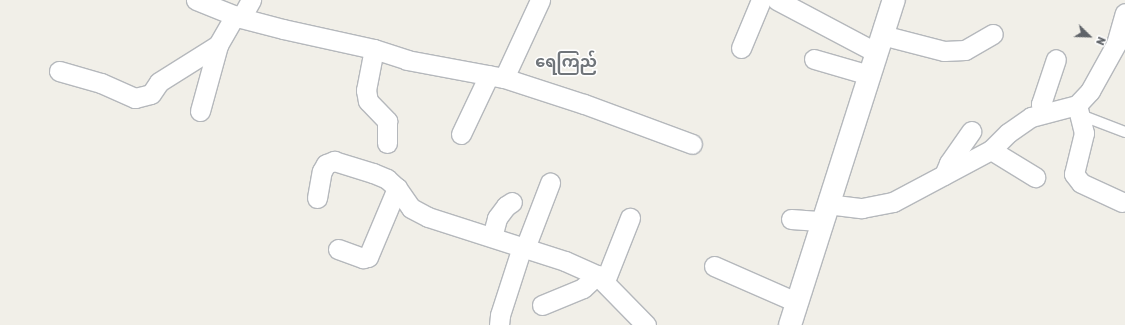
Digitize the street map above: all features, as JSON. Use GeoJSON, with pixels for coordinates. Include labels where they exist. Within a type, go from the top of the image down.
{"type":"FeatureCollection","features":[{"type":"Feature","properties":{"kind":"street"},"geometry":{"type":"LineString","coordinates":[[197,0],[238,16],[374,49],[407,60],[496,77],[584,104],[692,144]]}},
{"type":"Feature","properties":{"kind":"street"},"geometry":{"type":"LineString","coordinates":[[200,111],[218,45],[251,0]]}},
{"type":"Feature","properties":{"kind":"street"},"geometry":{"type":"LineString","coordinates":[[461,134],[496,77],[540,0]]}},
{"type":"Feature","properties":{"kind":"street"},"geometry":{"type":"LineString","coordinates":[[740,48],[760,0]]}},
{"type":"Feature","properties":{"kind":"street"},"geometry":{"type":"LineString","coordinates":[[790,325],[824,213],[894,0]]}},
{"type":"Feature","properties":{"kind":"street"},"geometry":{"type":"LineString","coordinates":[[786,2],[879,44],[944,51],[965,50],[993,34]]}},
{"type":"Feature","properties":{"kind":"street"},"geometry":{"type":"LineString","coordinates":[[1122,202],[1081,183],[1074,174],[1084,133],[1078,109],[1122,47],[1125,13]]}},
{"type":"Feature","properties":{"kind":"street"},"geometry":{"type":"LineString","coordinates":[[59,71],[101,82],[135,98],[151,94],[159,82],[218,45]]}},
{"type":"Feature","properties":{"kind":"street"},"geometry":{"type":"LineString","coordinates":[[374,49],[366,90],[368,101],[387,121],[387,143]]}},
{"type":"Feature","properties":{"kind":"street"},"geometry":{"type":"LineString","coordinates":[[814,59],[869,75]]}},
{"type":"Feature","properties":{"kind":"street"},"geometry":{"type":"LineString","coordinates":[[1045,111],[1041,104],[1056,59]]}},
{"type":"Feature","properties":{"kind":"street"},"geometry":{"type":"LineString","coordinates":[[791,219],[893,202],[991,150],[1008,133],[1045,111],[1078,109]]}},
{"type":"Feature","properties":{"kind":"street"},"geometry":{"type":"LineString","coordinates":[[944,175],[949,163],[971,131]]}},
{"type":"Feature","properties":{"kind":"street"},"geometry":{"type":"LineString","coordinates":[[991,150],[1035,177]]}},
{"type":"Feature","properties":{"kind":"street"},"geometry":{"type":"LineString","coordinates":[[317,198],[322,172],[326,164],[334,161],[387,179],[397,188],[411,208],[428,217],[492,237],[601,278],[646,325]]}},
{"type":"Feature","properties":{"kind":"street"},"geometry":{"type":"LineString","coordinates":[[499,325],[500,315],[523,248],[550,183]]}},
{"type":"Feature","properties":{"kind":"street"},"geometry":{"type":"LineString","coordinates":[[338,249],[363,258],[368,257],[397,188]]}},
{"type":"Feature","properties":{"kind":"street"},"geometry":{"type":"LineString","coordinates":[[492,237],[497,218],[512,202]]}},
{"type":"Feature","properties":{"kind":"street"},"geometry":{"type":"LineString","coordinates":[[542,305],[558,296],[583,288],[601,278],[630,218]]}},
{"type":"Feature","properties":{"kind":"street"},"geometry":{"type":"LineString","coordinates":[[714,266],[796,302]]}},
{"type":"Feature","properties":{"kind":"lane"},"geometry":{"type":"LineString","coordinates":[[1078,109],[1125,132]]}},
{"type":"Feature","properties":{"kind":"district","name":"ရေကြည်"},"geometry":{"type":"Point","coordinates":[566,62]}}]}
